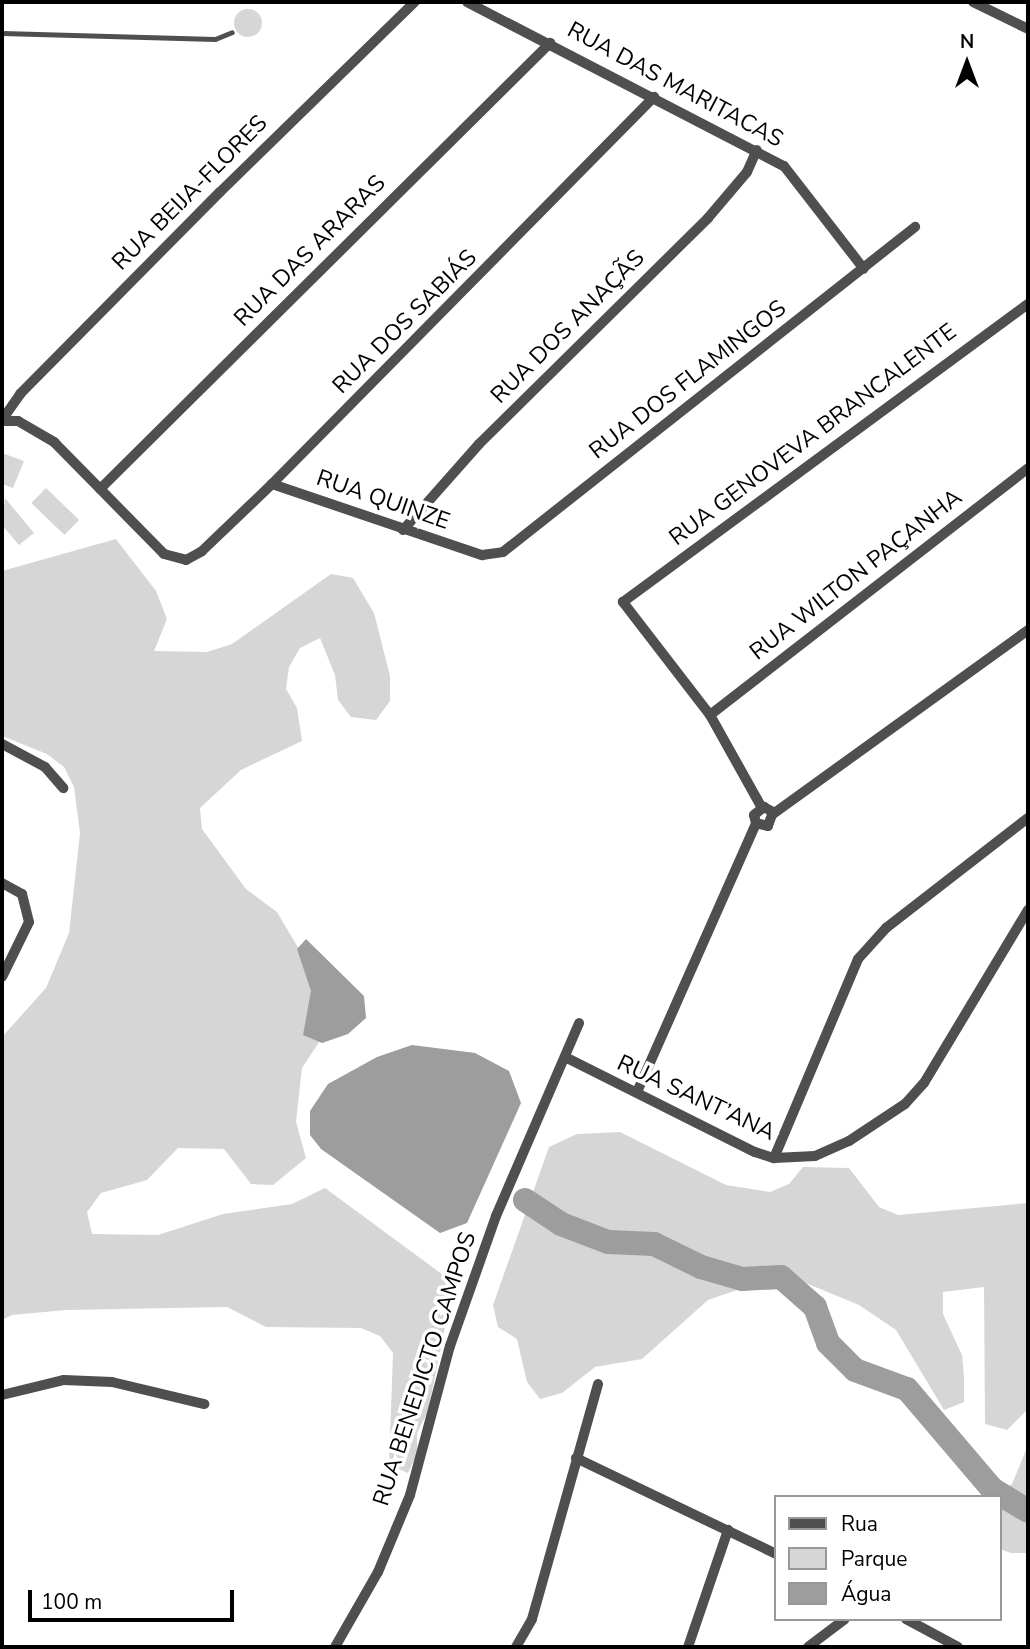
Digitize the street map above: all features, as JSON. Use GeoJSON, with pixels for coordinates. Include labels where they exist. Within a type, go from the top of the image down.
{"type":"FeatureCollection","features":[{"type":"Feature","properties":{"kind":"street","name":"RUA BEIJA-FLORES"},"geometry":{"type":"LineString","coordinates":[[2,421],[20,394],[201,211],[415,2]]}},
{"type":"Feature","properties":{"kind":"street","name":"RUA DAS MARITACAS"},"geometry":{"type":"LineString","coordinates":[[467,2],[757,150],[783,166],[807,191],[864,269]]}},
{"type":"Feature","properties":{"kind":"street"},"geometry":{"type":"LineString","coordinates":[[973,2],[1028,29]]}},
{"type":"Feature","properties":{"kind":"street","name":"RUA DAS ARARAS"},"geometry":{"type":"LineString","coordinates":[[100,489],[550,44]]}},
{"type":"Feature","properties":{"kind":"street","name":"RUA DOS SABIÁS"},"geometry":{"type":"LineString","coordinates":[[100,489],[174,559],[186,560],[202,551],[272,484],[654,97]]}},
{"type":"Feature","properties":{"kind":"street","name":"RUA DOS ANAÇÃS"},"geometry":{"type":"LineString","coordinates":[[403,530],[479,444],[708,218],[747,172],[757,150]]}},
{"type":"Feature","properties":{"kind":"street","name":"RUA DOS FLAMINGOS"},"geometry":{"type":"LineString","coordinates":[[482,555],[503,552],[915,227]]}},
{"type":"Feature","properties":{"kind":"street","name":"RUA GENOVEVA BRANCALENTE"},"geometry":{"type":"LineString","coordinates":[[710,715],[623,602],[1028,304]]}},
{"type":"Feature","properties":{"kind":"street"},"geometry":{"type":"LineString","coordinates":[[2,421],[18,421],[54,442],[100,489]]}},
{"type":"Feature","properties":{"kind":"street","name":"RUA WILTON PAÇANHA"},"geometry":{"type":"LineString","coordinates":[[710,715],[1028,468]]}},
{"type":"Feature","properties":{"kind":"street","name":"RUA QUINZE"},"geometry":{"type":"LineString","coordinates":[[272,484],[482,555]]}},
{"type":"Feature","properties":{"kind":"street"},"geometry":{"type":"LineString","coordinates":[[756,823],[768,826],[773,814],[1028,630]]}},
{"type":"Feature","properties":{"kind":"street"},"geometry":{"type":"LineString","coordinates":[[710,715],[762,808],[773,814]]}},
{"type":"Feature","properties":{"kind":"street"},"geometry":{"type":"LineString","coordinates":[[2,744],[45,767],[63,788]]}},
{"type":"Feature","properties":{"kind":"street"},"geometry":{"type":"LineString","coordinates":[[637,1092],[756,823],[754,815],[762,808]]}},
{"type":"Feature","properties":{"kind":"street"},"geometry":{"type":"LineString","coordinates":[[774,1158],[858,959],[886,928],[1028,818]]}},
{"type":"Feature","properties":{"kind":"street"},"geometry":{"type":"LineString","coordinates":[[2,883],[22,894],[28,908],[25,936],[2,977]]}},
{"type":"Feature","properties":{"kind":"street","name":"RUA SANT’ANA"},"geometry":{"type":"LineString","coordinates":[[565,1057],[774,1158],[795,1159],[833,1150],[905,1104],[939,1064],[1028,910]]}},
{"type":"Feature","properties":{"kind":"street","name":"RUA BENEDICTO CAMPOS"},"geometry":{"type":"LineString","coordinates":[[335,1647],[378,1572],[410,1495],[450,1346],[496,1216],[579,1023]]}},
{"type":"Feature","properties":{"kind":"street"},"geometry":{"type":"LineString","coordinates":[[2,1395],[64,1380],[112,1382],[204,1404]]}},
{"type":"Feature","properties":{"kind":"street"},"geometry":{"type":"LineString","coordinates":[[516,1647],[532,1619],[598,1384]]}},
{"type":"Feature","properties":{"kind":"street"},"geometry":{"type":"LineString","coordinates":[[576,1458],[774,1553]]}},
{"type":"Feature","properties":{"kind":"street"},"geometry":{"type":"LineString","coordinates":[[688,1647],[729,1530]]}},
{"type":"Feature","properties":{"kind":"street"},"geometry":{"type":"LineString","coordinates":[[808,1647],[842,1621]]}},
{"type":"Feature","properties":{"kind":"street"},"geometry":{"type":"LineString","coordinates":[[910,1621],[958,1647]]}},
{"type":"Feature","properties":{"kind":"lane"},"geometry":{"type":"LineString","coordinates":[[2,33],[215,39],[232,32]]}},
{"type":"Feature","properties":{"kind":"green space"},"geometry":{"type":"Polygon","coordinates":[[[248,9],[258,13],[262,23],[258,33],[248,37],[238,33],[234,23],[238,13],[248,9]]]}},
{"type":"Feature","properties":{"kind":"green space"},"geometry":{"type":"Polygon","coordinates":[[[2,453],[24,461],[13,488],[2,484],[2,453]]]}},
{"type":"Feature","properties":{"kind":"green space"},"geometry":{"type":"Polygon","coordinates":[[[46,488],[79,520],[65,535],[31,503],[46,488]]]}},
{"type":"Feature","properties":{"kind":"green space"},"geometry":{"type":"Polygon","coordinates":[[[5,498],[34,533],[19,545],[2,525],[5,498]]]}},
{"type":"Feature","properties":{"kind":"green space"},"geometry":{"type":"Polygon","coordinates":[[[116,539],[156,591],[167,619],[154,651],[207,652],[232,644],[331,574],[353,578],[374,613],[390,676],[390,701],[376,720],[351,717],[338,700],[335,675],[320,638],[300,648],[289,667],[286,689],[297,708],[302,741],[241,770],[200,808],[202,829],[246,889],[277,912],[319,983],[327,1030],[302,1068],[296,1122],[306,1158],[273,1185],[251,1184],[224,1149],[178,1148],[147,1180],[101,1193],[87,1212],[92,1234],[158,1235],[223,1214],[292,1204],[325,1188],[454,1283],[428,1411],[417,1433],[417,1454],[408,1473],[389,1465],[393,1353],[380,1336],[361,1328],[266,1327],[227,1307],[66,1310],[12,1315],[2,1320],[2,1037],[46,988],[69,933],[80,833],[74,787],[64,767],[47,754],[2,736],[2,571],[116,539]]]}},
{"type":"Feature","properties":{"kind":"green space"},"geometry":{"type":"Polygon","coordinates":[[[620,1132],[726,1185],[770,1192],[789,1184],[803,1167],[849,1168],[879,1207],[898,1215],[1028,1203],[1028,1409],[1007,1430],[985,1424],[984,1287],[943,1292],[943,1314],[962,1355],[964,1377],[964,1402],[944,1410],[896,1330],[859,1305],[796,1279],[769,1279],[708,1300],[642,1359],[595,1367],[562,1393],[540,1399],[527,1382],[517,1339],[498,1327],[493,1305],[549,1147],[577,1134],[620,1132]]]}},
{"type":"Feature","properties":{"kind":"green space"},"geometry":{"type":"Polygon","coordinates":[[[1028,1445],[1028,1553],[1011,1553],[1002,1550],[1002,1495],[994,1495],[1012,1484],[1028,1445]]]}},
{"type":"Feature","properties":{"kind":"water"},"geometry":{"type":"Polygon","coordinates":[[[306,939],[364,996],[366,1018],[348,1034],[322,1043],[303,1035],[311,991],[297,949],[306,939]]]}},
{"type":"Feature","properties":{"kind":"water"},"geometry":{"type":"Polygon","coordinates":[[[412,1045],[475,1053],[509,1071],[521,1103],[467,1223],[440,1233],[321,1149],[310,1135],[310,1111],[328,1084],[377,1057],[412,1045]]]}},
{"type":"Feature","properties":{"kind":"waterway"},"geometry":{"type":"LineString","coordinates":[[525,1200],[561,1224],[608,1242],[654,1244],[701,1267],[742,1279],[781,1277],[815,1307],[828,1343],[855,1370],[907,1389],[992,1489],[1002,1495]]}},
{"type":"Feature","properties":{"kind":"waterway"},"geometry":{"type":"LineString","coordinates":[[1002,1495],[1028,1511]]}}]}
